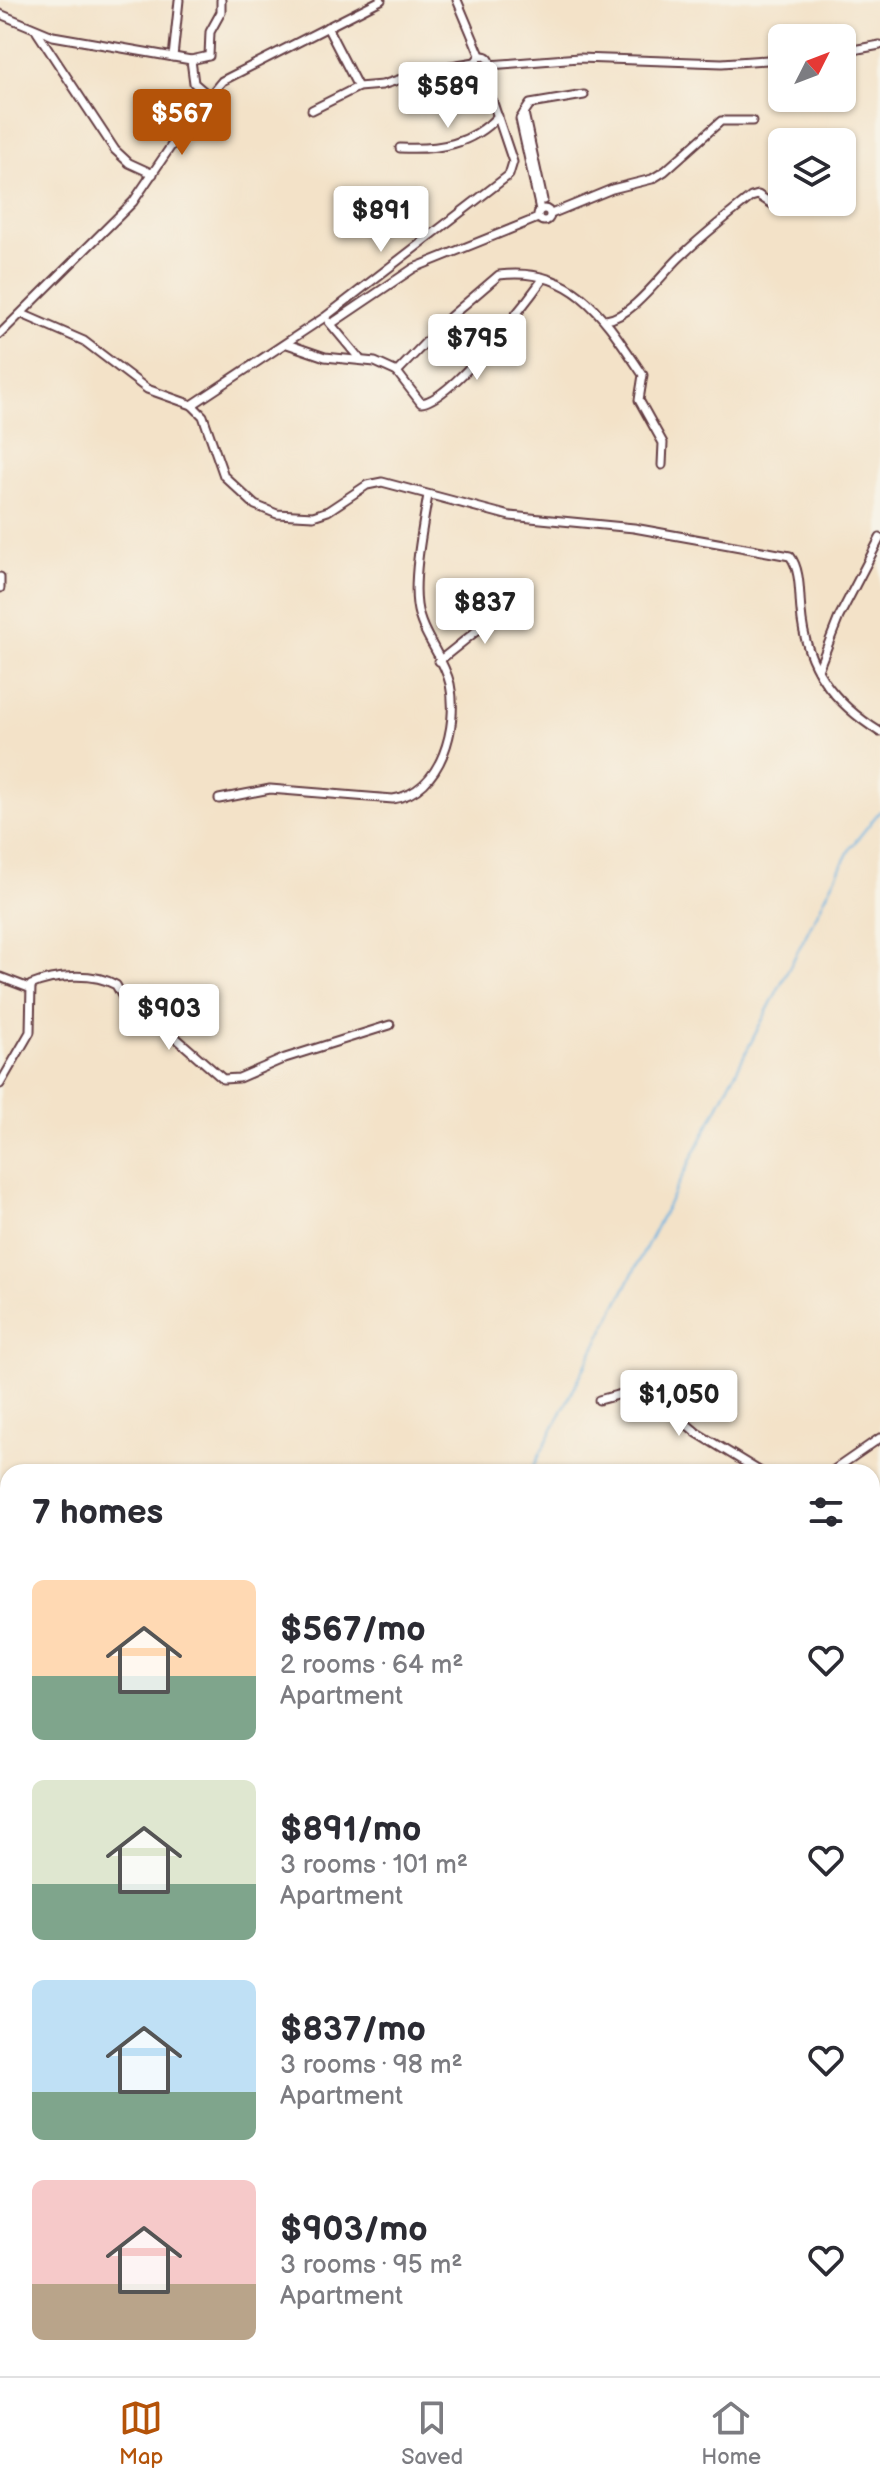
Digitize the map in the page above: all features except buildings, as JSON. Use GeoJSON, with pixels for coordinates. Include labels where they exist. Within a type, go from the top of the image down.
{"type":"FeatureCollection","features":[{"type":"Feature","properties":{"kind":"street"},"geometry":{"type":"LineString","coordinates":[[173,57],[179,0]]}},
{"type":"Feature","properties":{"kind":"street"},"geometry":{"type":"LineString","coordinates":[[0,14],[37,32],[191,60],[209,56],[210,32],[221,12],[221,0]]}},
{"type":"Feature","properties":{"kind":"street"},"geometry":{"type":"LineString","coordinates":[[0,334],[133,202],[208,95],[242,68],[381,0]]}},
{"type":"Feature","properties":{"kind":"street"},"geometry":{"type":"LineString","coordinates":[[192,405],[325,317],[509,175],[513,162],[486,67],[478,59],[457,0]]}},
{"type":"Feature","properties":{"kind":"street"},"geometry":{"type":"LineString","coordinates":[[327,27],[358,87]]}},
{"type":"Feature","properties":{"kind":"street"},"geometry":{"type":"LineString","coordinates":[[37,32],[115,150],[129,163],[153,174]]}},
{"type":"Feature","properties":{"kind":"street"},"geometry":{"type":"LineString","coordinates":[[856,49],[880,45]]}},
{"type":"Feature","properties":{"kind":"street"},"geometry":{"type":"LineString","coordinates":[[312,110],[358,87],[382,85],[433,69],[489,58],[486,67]]}},
{"type":"Feature","properties":{"kind":"street"},"geometry":{"type":"LineString","coordinates":[[486,67],[579,58],[722,63],[768,60]]}},
{"type":"Feature","properties":{"kind":"street"},"geometry":{"type":"LineString","coordinates":[[191,60],[194,83],[208,95]]}},
{"type":"Feature","properties":{"kind":"street"},"geometry":{"type":"LineString","coordinates":[[543,213],[520,119],[530,104],[584,95]]}},
{"type":"Feature","properties":{"kind":"street"},"geometry":{"type":"LineString","coordinates":[[524,113],[543,213]]}},
{"type":"Feature","properties":{"kind":"street"},"geometry":{"type":"LineString","coordinates":[[400,148],[455,145],[473,138],[498,116]]}},
{"type":"Feature","properties":{"kind":"street"},"geometry":{"type":"LineString","coordinates":[[331,324],[414,268],[543,213],[652,179],[721,121],[752,121]]}},
{"type":"Feature","properties":{"kind":"street"},"geometry":{"type":"LineString","coordinates":[[513,162],[528,153]]}},
{"type":"Feature","properties":{"kind":"street"},"geometry":{"type":"LineString","coordinates":[[606,320],[617,317],[651,290],[682,255],[751,197],[758,195],[768,201]]}},
{"type":"Feature","properties":{"kind":"street"},"geometry":{"type":"LineString","coordinates":[[397,372],[495,277],[503,274],[543,279],[589,301],[606,320],[645,379],[639,400],[663,443],[662,465]]}},
{"type":"Feature","properties":{"kind":"street"},"geometry":{"type":"LineString","coordinates":[[287,344],[325,357],[360,359],[397,372],[421,403],[434,399],[468,369],[524,307],[543,279]]}},
{"type":"Feature","properties":{"kind":"street"},"geometry":{"type":"LineString","coordinates":[[22,314],[84,341],[147,389],[192,405],[203,416],[224,476],[247,500],[272,512],[296,516],[321,514],[374,482],[391,483],[531,520],[634,528],[700,543],[790,556],[799,588],[805,640],[818,670],[836,700],[880,732]]}},
{"type":"Feature","properties":{"kind":"street"},"geometry":{"type":"LineString","coordinates":[[325,317],[360,359]]}},
{"type":"Feature","properties":{"kind":"street"},"geometry":{"type":"LineString","coordinates":[[219,799],[270,789],[393,799],[411,794],[431,775],[445,752],[450,688],[419,625],[416,593],[419,542],[428,495]]}},
{"type":"Feature","properties":{"kind":"street"},"geometry":{"type":"LineString","coordinates":[[818,670],[839,617],[880,538]]}},
{"type":"Feature","properties":{"kind":"street"},"geometry":{"type":"LineString","coordinates":[[0,577],[0,588]]}},
{"type":"Feature","properties":{"kind":"street"},"geometry":{"type":"LineString","coordinates":[[439,661],[510,604]]}},
{"type":"Feature","properties":{"kind":"street"},"geometry":{"type":"LineString","coordinates":[[0,977],[29,988]]}},
{"type":"Feature","properties":{"kind":"street"},"geometry":{"type":"LineString","coordinates":[[0,1084],[30,1032],[29,988],[34,983],[62,977],[111,982],[129,1008],[175,1037],[223,1079],[239,1078],[285,1058],[390,1025]]}},
{"type":"Feature","properties":{"kind":"street"},"geometry":{"type":"LineString","coordinates":[[599,1400],[621,1394],[665,1406],[697,1433],[748,1464]]}},
{"type":"Feature","properties":{"kind":"street"},"geometry":{"type":"LineString","coordinates":[[843,1464],[880,1438]]}},
{"type":"Feature","properties":{"kind":"waterway"},"geometry":{"type":"LineString","coordinates":[[535,1464],[851,847],[880,811]]}}]}
